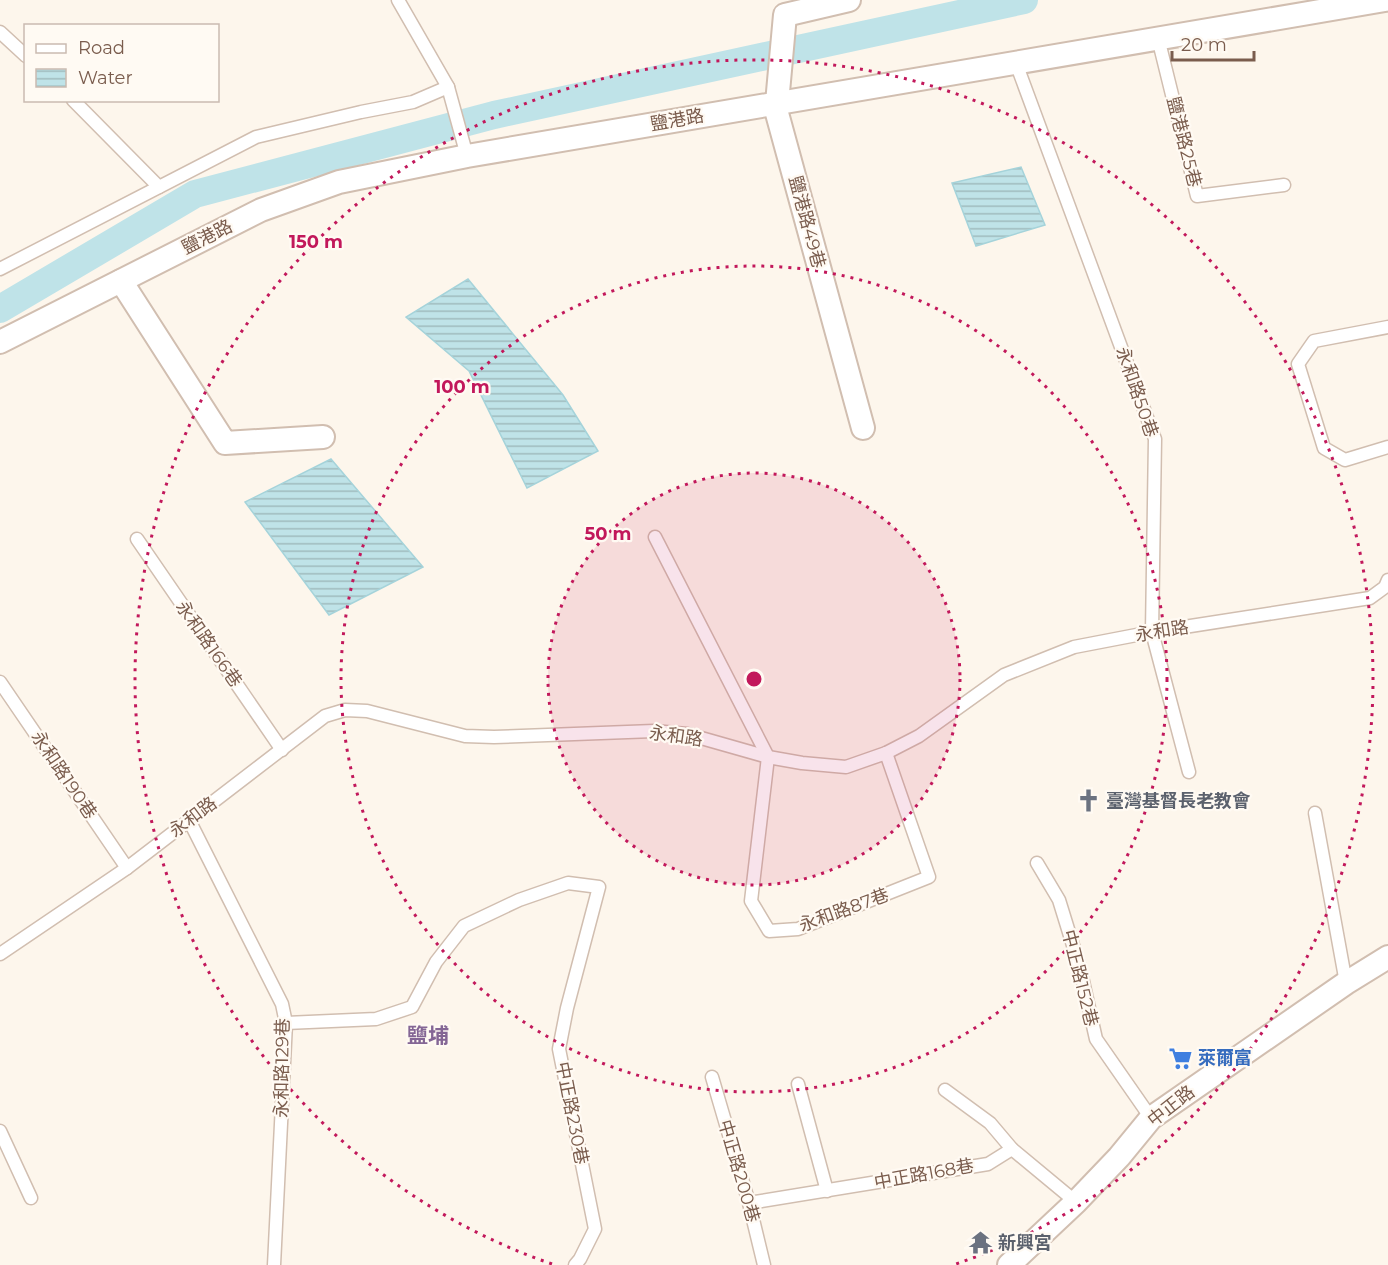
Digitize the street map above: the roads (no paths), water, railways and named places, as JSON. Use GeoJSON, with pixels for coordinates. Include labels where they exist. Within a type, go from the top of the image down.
{"type":"FeatureCollection","features":[{"type":"Feature","properties":{"kind":"street","name":"鹽港路49巷"},"geometry":{"type":"LineString","coordinates":[[849,0],[785,15],[776,106],[863,428]]}},
{"type":"Feature","properties":{"kind":"street","name":"鹽港路"},"geometry":{"type":"LineString","coordinates":[[0,342],[261,210],[339,182],[468,156],[1385,0]]}},
{"type":"Feature","properties":{"kind":"street"},"geometry":{"type":"LineString","coordinates":[[121,281],[225,443],[322,437]]}},
{"type":"Feature","properties":{"kind":"street","name":"中正路"},"geometry":{"type":"LineString","coordinates":[[1009,1265],[1076,1202],[1152,1118],[1346,983],[1388,957]]}},
{"type":"Feature","properties":{"kind":"lane"},"geometry":{"type":"LineString","coordinates":[[398,0],[448,87],[468,156]]}},
{"type":"Feature","properties":{"kind":"lane"},"geometry":{"type":"LineString","coordinates":[[0,32],[24,54]]}},
{"type":"Feature","properties":{"kind":"lane","name":"鹽港路25巷"},"geometry":{"type":"LineString","coordinates":[[1158,38],[1197,196],[1284,185]]}},
{"type":"Feature","properties":{"kind":"lane","name":"永和路50巷"},"geometry":{"type":"LineString","coordinates":[[1016,63],[1155,439],[1152,632],[1189,772]]}},
{"type":"Feature","properties":{"kind":"lane"},"geometry":{"type":"LineString","coordinates":[[0,269],[256,137],[414,102],[448,87]]}},
{"type":"Feature","properties":{"kind":"lane"},"geometry":{"type":"LineString","coordinates":[[76,102],[159,187]]}},
{"type":"Feature","properties":{"kind":"lane"},"geometry":{"type":"LineString","coordinates":[[1388,327],[1314,341],[1298,364],[1324,448],[1345,460],[1388,447]]}},
{"type":"Feature","properties":{"kind":"lane"},"geometry":{"type":"LineString","coordinates":[[655,537],[768,758]]}},
{"type":"Feature","properties":{"kind":"lane","name":"永和路166巷"},"geometry":{"type":"LineString","coordinates":[[137,539],[282,750]]}},
{"type":"Feature","properties":{"kind":"lane","name":"永和路"},"geometry":{"type":"LineString","coordinates":[[0,954],[127,868],[326,716],[345,710],[367,711],[465,736],[654,731],[687,734],[768,758],[846,767],[886,753],[920,736],[1004,675],[1074,647],[1152,632],[1370,598],[1385,587],[1388,580]]}},
{"type":"Feature","properties":{"kind":"lane","name":"永和路190巷"},"geometry":{"type":"LineString","coordinates":[[0,681],[127,868]]}},
{"type":"Feature","properties":{"kind":"lane","name":"永和路87巷"},"geometry":{"type":"LineString","coordinates":[[768,758],[751,902],[769,931],[798,928],[929,877],[886,753]]}},
{"type":"Feature","properties":{"kind":"lane"},"geometry":{"type":"LineString","coordinates":[[1315,813],[1346,983]]}},
{"type":"Feature","properties":{"kind":"lane","name":"永和路129巷"},"geometry":{"type":"LineString","coordinates":[[189,820],[282,1004],[286,1023],[274,1265]]}},
{"type":"Feature","properties":{"kind":"lane","name":"中正路152巷"},"geometry":{"type":"LineString","coordinates":[[1037,863],[1059,900],[1080,968],[1096,1039],[1152,1118]]}},
{"type":"Feature","properties":{"kind":"lane","name":"中正路230巷"},"geometry":{"type":"LineString","coordinates":[[286,1023],[376,1019],[412,1007],[436,962],[464,926],[519,900],[568,883],[599,887],[567,1008],[559,1049],[595,1229],[575,1265]]}},
{"type":"Feature","properties":{"kind":"lane","name":"中正路200巷"},"geometry":{"type":"LineString","coordinates":[[712,1077],[749,1203],[764,1265]]}},
{"type":"Feature","properties":{"kind":"lane"},"geometry":{"type":"LineString","coordinates":[[798,1084],[827,1191]]}},
{"type":"Feature","properties":{"kind":"lane"},"geometry":{"type":"LineString","coordinates":[[945,1090],[990,1123],[1012,1149],[1076,1202]]}},
{"type":"Feature","properties":{"kind":"lane"},"geometry":{"type":"LineString","coordinates":[[0,1131],[31,1198]]}},
{"type":"Feature","properties":{"kind":"lane","name":"中正路168巷"},"geometry":{"type":"LineString","coordinates":[[749,1203],[988,1164],[1012,1149]]}},
{"type":"Feature","properties":{"kind":"water"},"geometry":{"type":"Polygon","coordinates":[[[1021,167],[1045,225],[976,246],[952,183],[1021,167]]]}},
{"type":"Feature","properties":{"kind":"water"},"geometry":{"type":"Polygon","coordinates":[[[468,279],[563,395],[598,451],[527,488],[469,371],[406,317],[468,279]]]}},
{"type":"Feature","properties":{"kind":"water"},"geometry":{"type":"Polygon","coordinates":[[[331,459],[423,567],[329,615],[245,502],[331,459]]]}},
{"type":"Feature","properties":{"kind":"waterway"},"geometry":{"type":"LineString","coordinates":[[0,309],[195,194],[494,115],[1024,0]]}},
{"type":"Feature","properties":{"kind":"place","name":"臺灣基督長老教會"},"geometry":{"type":"Point","coordinates":[1088,801]}},
{"type":"Feature","properties":{"kind":"place","name":"萊爾富"},"geometry":{"type":"Point","coordinates":[1180,1058]}},
{"type":"Feature","properties":{"kind":"place","name":"新興宮"},"geometry":{"type":"Point","coordinates":[980,1243]}},
{"type":"Feature","properties":{"kind":"district","name":"鹽埔"},"geometry":{"type":"Point","coordinates":[428,1035]}}]}
